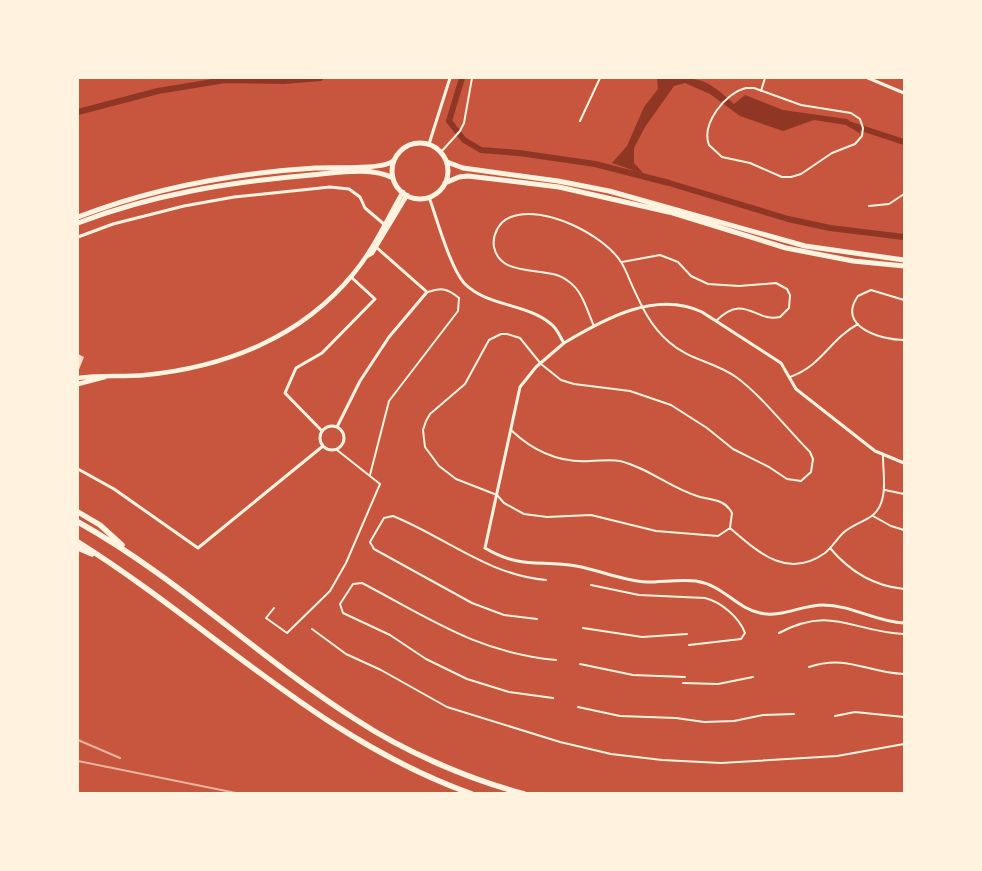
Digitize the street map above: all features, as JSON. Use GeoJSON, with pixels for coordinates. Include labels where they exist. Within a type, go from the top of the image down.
{"type":"FeatureCollection","features":[{"type":"Feature","properties":{"kind":"highway"},"geometry":{"type":"LineString","coordinates":[[78,512],[100,525],[133,555],[249,643],[355,719],[432,760],[524,794]]}},
{"type":"Feature","properties":{"kind":"highway"},"geometry":{"type":"LineString","coordinates":[[78,522],[133,555]]}},
{"type":"Feature","properties":{"kind":"highway"},"geometry":{"type":"LineString","coordinates":[[78,542],[104,558],[335,726],[412,770],[472,794]]}},
{"type":"Feature","properties":{"kind":"highway"},"geometry":{"type":"LineString","coordinates":[[78,548],[104,558]]}},
{"type":"Feature","properties":{"kind":"main road"},"geometry":{"type":"LineString","coordinates":[[78,216],[142,196],[195,183],[311,168],[380,166],[393,161],[402,149],[412,144],[428,144],[441,152],[447,162],[446,183]]}},
{"type":"Feature","properties":{"kind":"main road"},"geometry":{"type":"LineString","coordinates":[[393,161],[393,178]]}},
{"type":"Feature","properties":{"kind":"main road"},"geometry":{"type":"LineString","coordinates":[[447,162],[463,168],[535,177],[609,191],[805,246],[904,260]]}},
{"type":"Feature","properties":{"kind":"main road"},"geometry":{"type":"LineString","coordinates":[[78,224],[137,203],[229,184],[345,173],[381,173],[393,178],[405,194],[418,198],[429,197],[438,192],[446,183],[459,177],[468,176],[559,187],[673,213],[793,250],[853,261],[904,266]]}},
{"type":"Feature","properties":{"kind":"street"},"geometry":{"type":"LineString","coordinates":[[428,144],[450,78]]}},
{"type":"Feature","properties":{"kind":"street"},"geometry":{"type":"LineString","coordinates":[[868,78],[904,93]]}},
{"type":"Feature","properties":{"kind":"street"},"geometry":{"type":"LineString","coordinates":[[78,237],[113,224],[188,205],[234,197],[330,187],[348,189],[360,198],[365,208],[385,226]]}},
{"type":"Feature","properties":{"kind":"street"},"geometry":{"type":"LineString","coordinates":[[78,378],[146,375],[211,363],[272,341],[293,329],[314,312],[351,277],[366,257],[405,194]]}},
{"type":"Feature","properties":{"kind":"street"},"geometry":{"type":"LineString","coordinates":[[429,197],[454,266],[464,283],[480,295],[539,316],[552,325],[564,343]]}},
{"type":"Feature","properties":{"kind":"street"},"geometry":{"type":"LineString","coordinates":[[366,257],[376,247],[385,226]]}},
{"type":"Feature","properties":{"kind":"street"},"geometry":{"type":"LineString","coordinates":[[337,427],[360,380],[389,336],[427,292],[376,247]]}},
{"type":"Feature","properties":{"kind":"street"},"geometry":{"type":"LineString","coordinates":[[322,431],[285,393],[296,368],[322,353],[376,298],[351,277]]}},
{"type":"Feature","properties":{"kind":"street"},"geometry":{"type":"LineString","coordinates":[[904,463],[883,456],[803,394],[789,377],[781,363],[702,312],[683,305],[662,303],[642,307],[594,327],[564,343],[520,387],[485,548],[516,562],[577,566],[623,579],[645,582],[697,581],[725,592],[746,608],[770,615],[807,606],[835,606],[888,621],[904,622]]}},
{"type":"Feature","properties":{"kind":"street"},"geometry":{"type":"LineString","coordinates":[[78,384],[108,376]]}},
{"type":"Feature","properties":{"kind":"street"},"geometry":{"type":"LineString","coordinates":[[329,426],[337,427],[343,432],[344,440],[337,450],[329,450],[323,446],[320,438],[322,431],[329,426]]}},
{"type":"Feature","properties":{"kind":"street"},"geometry":{"type":"LineString","coordinates":[[78,469],[114,489],[198,548],[323,446]]}},
{"type":"Feature","properties":{"kind":"lane"},"geometry":{"type":"LineString","coordinates":[[441,152],[459,133],[464,123],[472,78]]}},
{"type":"Feature","properties":{"kind":"lane"},"geometry":{"type":"LineString","coordinates":[[580,121],[600,78]]}},
{"type":"Feature","properties":{"kind":"lane"},"geometry":{"type":"LineString","coordinates":[[761,91],[766,78]]}},
{"type":"Feature","properties":{"kind":"lane"},"geometry":{"type":"LineString","coordinates":[[746,88],[761,91],[801,105],[851,113],[860,120],[863,129],[862,136],[855,144],[823,157],[801,174],[782,177],[750,163],[722,157],[712,150],[707,140],[707,128],[726,101],[732,94],[746,88]]}},
{"type":"Feature","properties":{"kind":"lane"},"geometry":{"type":"LineString","coordinates":[[869,206],[889,204],[904,194]]}},
{"type":"Feature","properties":{"kind":"lane"},"geometry":{"type":"LineString","coordinates":[[511,430],[522,440],[547,455],[576,461],[604,460],[630,464],[684,492],[723,502],[732,514],[730,528],[718,536],[656,531],[591,515],[536,517],[514,510],[496,495],[456,479],[434,461],[425,447],[423,439],[426,421],[430,414],[465,384],[478,363],[485,345],[495,337],[507,334],[520,338],[541,364],[556,377],[574,384],[630,391],[671,405],[707,428],[733,449],[769,467],[787,479],[801,481],[807,477],[813,466],[810,452],[745,385],[725,370],[698,360],[671,344],[654,327],[642,307],[622,262],[599,240],[556,220],[517,215],[502,222],[497,229],[494,245],[501,260],[515,269],[548,272],[568,281],[582,298],[594,327]]}},
{"type":"Feature","properties":{"kind":"lane"},"geometry":{"type":"LineString","coordinates":[[622,262],[660,255],[670,257],[678,262],[699,281],[728,286],[776,282],[787,289],[790,295],[790,308],[780,317],[768,318],[754,311],[738,309],[730,311],[716,321]]}},
{"type":"Feature","properties":{"kind":"lane"},"geometry":{"type":"LineString","coordinates":[[370,475],[388,401],[458,311],[459,298],[448,289],[437,289],[427,292]]}},
{"type":"Feature","properties":{"kind":"lane"},"geometry":{"type":"LineString","coordinates":[[904,300],[877,291],[864,292],[855,301],[853,308],[858,324],[874,335],[904,340]]}},
{"type":"Feature","properties":{"kind":"lane"},"geometry":{"type":"LineString","coordinates":[[789,377],[811,367],[841,335],[858,324]]}},
{"type":"Feature","properties":{"kind":"lane"},"geometry":{"type":"LineString","coordinates":[[274,608],[266,618],[287,633],[330,590],[346,562],[380,484],[337,450]]}},
{"type":"Feature","properties":{"kind":"lane"},"geometry":{"type":"LineString","coordinates":[[730,528],[762,556],[783,563],[805,562],[815,558],[830,548],[849,529],[872,515],[881,504],[884,490],[883,456]]}},
{"type":"Feature","properties":{"kind":"lane"},"geometry":{"type":"LineString","coordinates":[[884,490],[904,494]]}},
{"type":"Feature","properties":{"kind":"lane"},"geometry":{"type":"LineString","coordinates":[[872,515],[884,524],[904,530]]}},
{"type":"Feature","properties":{"kind":"lane"},"geometry":{"type":"LineString","coordinates":[[537,620],[493,612],[462,598],[374,549],[370,542],[384,518],[393,516],[441,539],[481,563],[508,573],[546,580]]}},
{"type":"Feature","properties":{"kind":"lane"},"geometry":{"type":"LineString","coordinates":[[830,548],[847,566],[868,580],[904,589]]}},
{"type":"Feature","properties":{"kind":"lane"},"geometry":{"type":"LineString","coordinates":[[553,698],[495,688],[441,667],[390,635],[343,613],[340,604],[356,582],[362,582],[449,631],[501,651],[556,660]]}},
{"type":"Feature","properties":{"kind":"lane"},"geometry":{"type":"LineString","coordinates":[[591,585],[639,595],[714,600],[723,605],[744,630],[744,636],[741,638],[688,645]]}},
{"type":"Feature","properties":{"kind":"lane"},"geometry":{"type":"LineString","coordinates":[[779,633],[804,622],[831,619],[888,633],[904,634]]}},
{"type":"Feature","properties":{"kind":"lane"},"geometry":{"type":"LineString","coordinates":[[583,628],[642,637],[687,634]]}},
{"type":"Feature","properties":{"kind":"lane"},"geometry":{"type":"LineString","coordinates":[[312,630],[342,652],[381,670],[419,693],[458,712],[502,723],[560,742],[619,755],[679,762],[721,763],[837,756],[904,744]]}},
{"type":"Feature","properties":{"kind":"lane"},"geometry":{"type":"LineString","coordinates":[[809,667],[821,663],[846,662],[879,671],[904,674]]}},
{"type":"Feature","properties":{"kind":"lane"},"geometry":{"type":"LineString","coordinates":[[580,664],[633,676],[685,677]]}},
{"type":"Feature","properties":{"kind":"lane"},"geometry":{"type":"LineString","coordinates":[[683,683],[718,684],[753,677]]}},
{"type":"Feature","properties":{"kind":"lane"},"geometry":{"type":"LineString","coordinates":[[578,707],[620,716],[676,718],[714,722],[763,715],[794,714]]}},
{"type":"Feature","properties":{"kind":"lane"},"geometry":{"type":"LineString","coordinates":[[835,716],[855,712],[904,716]]}},
{"type":"Feature","properties":{"kind":"shaded area"},"geometry":{"type":"Polygon","coordinates":[[[657,78],[699,80],[715,88],[734,104],[745,95],[783,110],[847,119],[859,128],[861,134],[846,125],[814,120],[783,131],[740,116],[710,94],[685,83],[674,86],[645,127],[634,148],[634,163],[644,174],[612,163],[627,146],[644,107],[658,89],[657,78]]]}},
{"type":"Feature","properties":{"kind":"building"},"geometry":{"type":"Polygon","coordinates":[[[78,354],[84,357],[78,372],[78,354]]]}},
{"type":"Feature","properties":{"kind":"waterway"},"geometry":{"type":"LineString","coordinates":[[78,112],[158,91],[225,80],[284,81],[320,78]]}},
{"type":"Feature","properties":{"kind":"waterway"},"geometry":{"type":"LineString","coordinates":[[462,78],[449,121],[464,140],[481,150],[519,153],[595,164],[669,183],[788,219],[830,228],[904,237]]}},
{"type":"Feature","properties":{"kind":"waterway"},"geometry":{"type":"LineString","coordinates":[[852,125],[904,142]]}},
{"type":"Feature","properties":{"kind":"railway"},"geometry":{"type":"LineString","coordinates":[[78,740],[120,758]]}},
{"type":"Feature","properties":{"kind":"railway"},"geometry":{"type":"LineString","coordinates":[[78,761],[241,794]]}}]}
